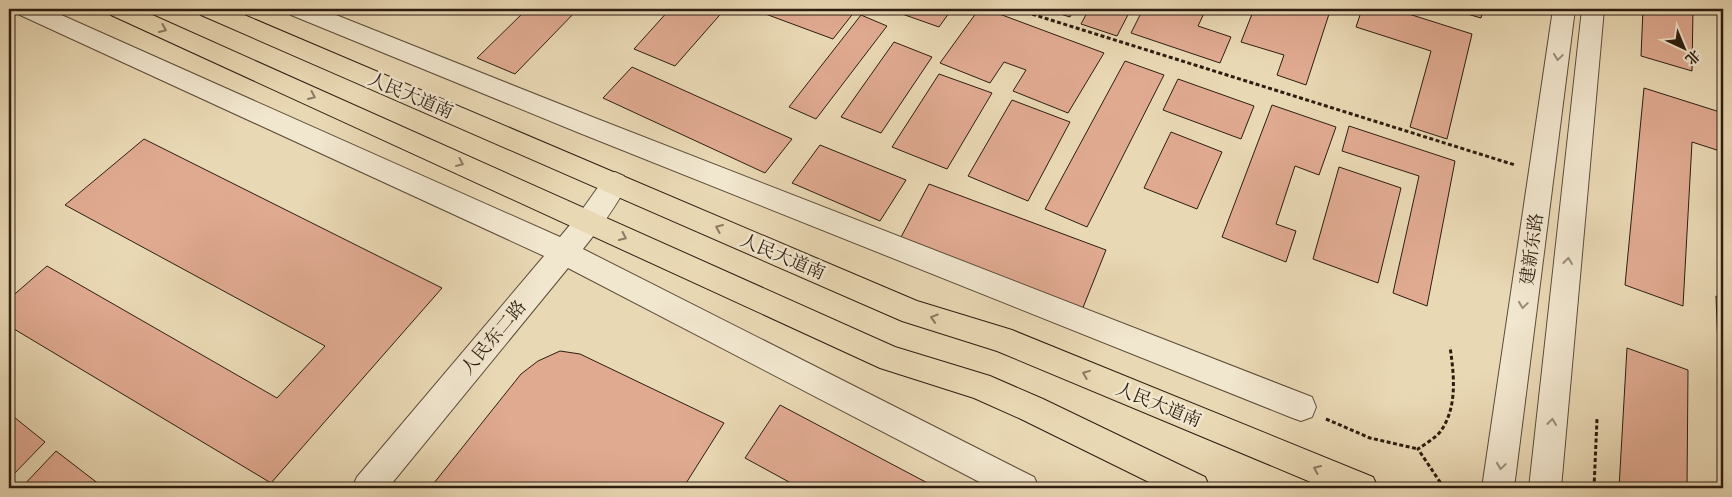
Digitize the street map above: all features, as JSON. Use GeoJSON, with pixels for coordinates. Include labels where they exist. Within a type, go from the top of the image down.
{"type":"FeatureCollection","features":[{"type":"Feature","properties":{"kind":"main road"},"geometry":{"type":"LineString","coordinates":[[119,9],[890,359],[979,386],[1058,421],[1194,488]]}},
{"type":"Feature","properties":{"kind":"main road","name":"人民大道南"},"geometry":{"type":"LineString","coordinates":[[209,9],[912,312],[1002,339],[1362,488]]}},
{"type":"Feature","properties":{"kind":"street"},"geometry":{"type":"LineString","coordinates":[[28,9],[528,234],[1024,488]]}},
{"type":"Feature","properties":{"kind":"street"},"geometry":{"type":"LineString","coordinates":[[299,9],[586,126],[1301,406]]}},
{"type":"Feature","properties":{"kind":"street","name":"建新东路"},"geometry":{"type":"LineString","coordinates":[[1498,488],[1564,9]]}},
{"type":"Feature","properties":{"kind":"street","name":"建新东路"},"geometry":{"type":"LineString","coordinates":[[1545,488],[1593,9]]}},
{"type":"Feature","properties":{"kind":"street","name":"人民东二路"},"geometry":{"type":"LineString","coordinates":[[368,488],[589,222],[615,183]]}},
{"type":"Feature","properties":{"kind":"path"},"geometry":{"type":"LineString","coordinates":[[1024,9],[1022,11],[1542,173]]}},
{"type":"Feature","properties":{"kind":"path"},"geometry":{"type":"LineString","coordinates":[[1301,406],[1366,438],[1393,446],[1418,449],[1442,431],[1452,403],[1454,380],[1450,348]]}},
{"type":"Feature","properties":{"kind":"path"},"geometry":{"type":"LineString","coordinates":[[1594,488],[1597,419]]}},
{"type":"Feature","properties":{"kind":"path"},"geometry":{"type":"LineString","coordinates":[[1418,449],[1444,488]]}},
{"type":"Feature","properties":{"kind":"building"},"geometry":{"type":"Polygon","coordinates":[[[527,9],[578,9],[515,74],[477,58],[527,9]]]}},
{"type":"Feature","properties":{"kind":"building"},"geometry":{"type":"Polygon","coordinates":[[[670,9],[725,9],[675,66],[634,49],[670,9]]]}},
{"type":"Feature","properties":{"kind":"building"},"geometry":{"type":"Polygon","coordinates":[[[752,9],[849,9],[855,11],[833,39],[752,9]]]}},
{"type":"Feature","properties":{"kind":"building"},"geometry":{"type":"Polygon","coordinates":[[[888,9],[952,9],[939,27],[888,9]]]}},
{"type":"Feature","properties":{"kind":"building"},"geometry":{"type":"Polygon","coordinates":[[[979,9],[986,9],[1104,53],[1068,113],[1013,91],[1026,70],[1004,62],[990,83],[940,63],[979,9]]]}},
{"type":"Feature","properties":{"kind":"building"},"geometry":{"type":"Polygon","coordinates":[[[1044,9],[1074,9],[1070,17],[1044,9]]]}},
{"type":"Feature","properties":{"kind":"building"},"geometry":{"type":"Polygon","coordinates":[[[1089,9],[1131,9],[1117,36],[1081,24],[1089,9]]]}},
{"type":"Feature","properties":{"kind":"building"},"geometry":{"type":"Polygon","coordinates":[[[1143,9],[1206,9],[1198,26],[1231,37],[1220,63],[1131,33],[1143,9]]]}},
{"type":"Feature","properties":{"kind":"building"},"geometry":{"type":"Polygon","coordinates":[[[1254,9],[1323,9],[1330,11],[1306,85],[1277,75],[1284,55],[1241,42],[1254,9]]]}},
{"type":"Feature","properties":{"kind":"building"},"geometry":{"type":"Polygon","coordinates":[[[1362,9],[1393,9],[1472,34],[1447,139],[1410,127],[1431,51],[1356,27],[1362,9]]]}},
{"type":"Feature","properties":{"kind":"building"},"geometry":{"type":"Polygon","coordinates":[[[1450,9],[1483,9],[1481,18],[1450,9]]]}},
{"type":"Feature","properties":{"kind":"building"},"geometry":{"type":"Polygon","coordinates":[[[1643,9],[1693,9],[1692,71],[1641,56],[1643,9]]]}},
{"type":"Feature","properties":{"kind":"building"},"geometry":{"type":"Polygon","coordinates":[[[861,15],[887,26],[816,119],[789,107],[861,15]]]}},
{"type":"Feature","properties":{"kind":"building"},"geometry":{"type":"Polygon","coordinates":[[[894,42],[932,57],[881,133],[841,117],[894,42]]]}},
{"type":"Feature","properties":{"kind":"building"},"geometry":{"type":"Polygon","coordinates":[[[1125,61],[1164,75],[1087,227],[1045,209],[1125,61]]]}},
{"type":"Feature","properties":{"kind":"building"},"geometry":{"type":"Polygon","coordinates":[[[632,67],[792,139],[765,173],[603,98],[632,67]]]}},
{"type":"Feature","properties":{"kind":"building"},"geometry":{"type":"Polygon","coordinates":[[[939,74],[992,93],[947,169],[892,147],[939,74]]]}},
{"type":"Feature","properties":{"kind":"building"},"geometry":{"type":"Polygon","coordinates":[[[1178,79],[1254,106],[1241,139],[1163,110],[1178,79]]]}},
{"type":"Feature","properties":{"kind":"building"},"geometry":{"type":"Polygon","coordinates":[[[1644,88],[1723,113],[1723,152],[1692,142],[1683,306],[1625,285],[1644,88]]]}},
{"type":"Feature","properties":{"kind":"building"},"geometry":{"type":"Polygon","coordinates":[[[1012,100],[1070,122],[1028,201],[968,176],[1012,100]]]}},
{"type":"Feature","properties":{"kind":"building"},"geometry":{"type":"Polygon","coordinates":[[[1272,105],[1336,127],[1319,175],[1295,166],[1276,224],[1296,231],[1286,262],[1222,237],[1272,105]]]}},
{"type":"Feature","properties":{"kind":"building"},"geometry":{"type":"Polygon","coordinates":[[[1349,126],[1455,161],[1427,306],[1393,293],[1419,176],[1342,151],[1349,126]]]}},
{"type":"Feature","properties":{"kind":"building"},"geometry":{"type":"Polygon","coordinates":[[[1171,132],[1222,152],[1197,209],[1144,188],[1171,132]]]}},
{"type":"Feature","properties":{"kind":"building"},"geometry":{"type":"Polygon","coordinates":[[[144,139],[442,288],[271,483],[9,326],[9,299],[47,266],[277,398],[325,346],[65,205],[144,139]]]}},
{"type":"Feature","properties":{"kind":"building"},"geometry":{"type":"Polygon","coordinates":[[[820,145],[906,180],[880,221],[792,183],[820,145]]]}},
{"type":"Feature","properties":{"kind":"building"},"geometry":{"type":"Polygon","coordinates":[[[1339,167],[1401,188],[1378,283],[1313,259],[1339,167]]]}},
{"type":"Feature","properties":{"kind":"building"},"geometry":{"type":"Polygon","coordinates":[[[929,184],[1106,250],[1082,310],[900,239],[929,184]]]}},
{"type":"Feature","properties":{"kind":"building"},"geometry":{"type":"Polygon","coordinates":[[[1716,296],[1723,298],[1723,350],[1718,348],[1716,296]]]}},
{"type":"Feature","properties":{"kind":"building"},"geometry":{"type":"Polygon","coordinates":[[[1627,348],[1688,370],[1687,488],[1619,488],[1627,348]]]}},
{"type":"Feature","properties":{"kind":"building"},"geometry":{"type":"Polygon","coordinates":[[[560,351],[580,354],[724,423],[683,488],[430,488],[521,374],[538,361],[560,351]]]}},
{"type":"Feature","properties":{"kind":"building"},"geometry":{"type":"Polygon","coordinates":[[[780,405],[937,488],[800,488],[745,458],[780,405]]]}},
{"type":"Feature","properties":{"kind":"building"},"geometry":{"type":"Polygon","coordinates":[[[9,413],[45,442],[9,479],[9,413]]]}},
{"type":"Feature","properties":{"kind":"building"},"geometry":{"type":"Polygon","coordinates":[[[56,451],[104,488],[21,488],[56,451]]]}}]}
